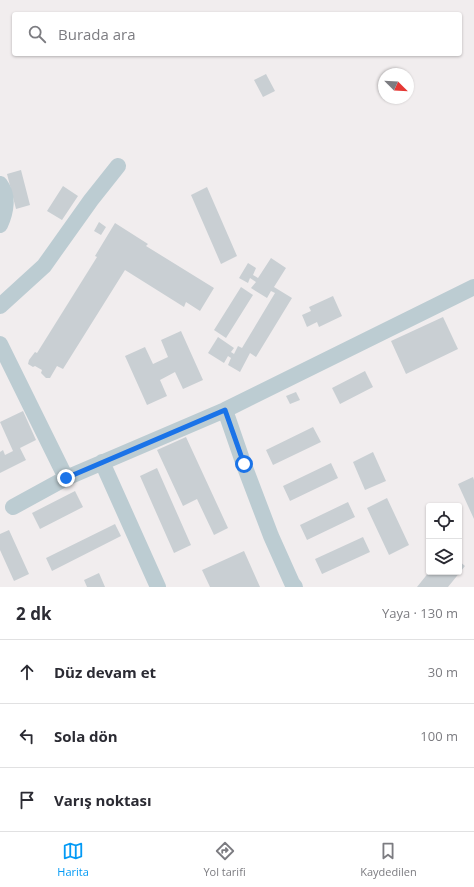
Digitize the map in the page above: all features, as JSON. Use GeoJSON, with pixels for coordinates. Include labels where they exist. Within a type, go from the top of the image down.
{"type":"FeatureCollection","features":[{"type":"Feature","properties":{"kind":"lane"},"geometry":{"type":"LineString","coordinates":[[0,306],[44,266],[118,166]]}},
{"type":"Feature","properties":{"kind":"lane"},"geometry":{"type":"LineString","coordinates":[[0,184],[7,200],[0,225]]}},
{"type":"Feature","properties":{"kind":"lane"},"geometry":{"type":"LineString","coordinates":[[13,507],[66,478],[225,410],[474,287]]}},
{"type":"Feature","properties":{"kind":"lane"},"geometry":{"type":"LineString","coordinates":[[0,344],[66,478]]}},
{"type":"Feature","properties":{"kind":"lane"},"geometry":{"type":"LineString","coordinates":[[225,410],[271,536],[295,587]]}},
{"type":"Feature","properties":{"kind":"lane"},"geometry":{"type":"LineString","coordinates":[[102,462],[158,587]]}},
{"type":"Feature","properties":{"kind":"building"},"geometry":{"type":"Polygon","coordinates":[[[266,74],[275,91],[263,97],[254,80],[266,74]]]}},
{"type":"Feature","properties":{"kind":"building"},"geometry":{"type":"Polygon","coordinates":[[[21,170],[30,205],[16,209],[7,174],[21,170]]]}},
{"type":"Feature","properties":{"kind":"building"},"geometry":{"type":"Polygon","coordinates":[[[63,186],[78,196],[62,220],[47,211],[63,186]]]}},
{"type":"Feature","properties":{"kind":"building"},"geometry":{"type":"Polygon","coordinates":[[[207,187],[237,256],[221,264],[191,195],[207,187]]]}},
{"type":"Feature","properties":{"kind":"building"},"geometry":{"type":"Polygon","coordinates":[[[99,222],[106,227],[101,235],[94,231],[99,222]]]}},
{"type":"Feature","properties":{"kind":"building"},"geometry":{"type":"Polygon","coordinates":[[[115,223],[148,244],[146,246],[214,288],[200,311],[186,302],[184,307],[125,270],[63,369],[57,366],[50,378],[46,378],[41,373],[42,370],[28,364],[29,360],[35,352],[37,353],[97,257],[95,256],[115,223]]]}},
{"type":"Feature","properties":{"kind":"building"},"geometry":{"type":"Polygon","coordinates":[[[271,258],[286,268],[274,287],[292,298],[256,357],[250,353],[240,372],[228,365],[231,358],[228,356],[224,363],[208,353],[218,337],[234,348],[231,352],[234,354],[238,346],[242,348],[275,293],[271,291],[267,298],[251,288],[256,282],[250,278],[248,283],[239,278],[248,263],[256,268],[253,275],[258,278],[271,258]]]}},
{"type":"Feature","properties":{"kind":"building"},"geometry":{"type":"Polygon","coordinates":[[[241,287],[253,295],[226,338],[214,330],[241,287]]]}},
{"type":"Feature","properties":{"kind":"building"},"geometry":{"type":"Polygon","coordinates":[[[333,296],[342,316],[319,327],[317,322],[307,327],[302,315],[311,311],[309,307],[333,296]]]}},
{"type":"Feature","properties":{"kind":"building"},"geometry":{"type":"Polygon","coordinates":[[[443,317],[458,349],[406,374],[391,341],[443,317]]]}},
{"type":"Feature","properties":{"kind":"building"},"geometry":{"type":"Polygon","coordinates":[[[181,331],[203,380],[183,389],[175,372],[160,380],[167,396],[147,405],[125,356],[145,347],[153,364],[168,357],[161,340],[181,331]]]}},
{"type":"Feature","properties":{"kind":"building"},"geometry":{"type":"Polygon","coordinates":[[[365,371],[373,387],[340,404],[332,388],[365,371]]]}},
{"type":"Feature","properties":{"kind":"building"},"geometry":{"type":"Polygon","coordinates":[[[296,392],[300,400],[290,404],[286,396],[296,392]]]}},
{"type":"Feature","properties":{"kind":"building"},"geometry":{"type":"Polygon","coordinates":[[[23,411],[36,440],[20,448],[26,460],[0,473],[0,452],[3,450],[5,455],[13,451],[0,422],[23,411]]]}},
{"type":"Feature","properties":{"kind":"building"},"geometry":{"type":"Polygon","coordinates":[[[313,427],[321,442],[273,465],[266,450],[313,427]]]}},
{"type":"Feature","properties":{"kind":"building"},"geometry":{"type":"Polygon","coordinates":[[[186,437],[228,528],[214,535],[197,499],[183,506],[157,450],[186,437]]]}},
{"type":"Feature","properties":{"kind":"building"},"geometry":{"type":"Polygon","coordinates":[[[373,452],[386,481],[365,490],[353,462],[373,452]]]}},
{"type":"Feature","properties":{"kind":"building"},"geometry":{"type":"Polygon","coordinates":[[[331,463],[338,478],[290,501],[283,486],[331,463]]]}},
{"type":"Feature","properties":{"kind":"building"},"geometry":{"type":"Polygon","coordinates":[[[157,468],[191,545],[174,553],[140,476],[157,468]]]}},
{"type":"Feature","properties":{"kind":"building"},"geometry":{"type":"Polygon","coordinates":[[[473,477],[474,480],[474,519],[458,484],[473,477]]]}},
{"type":"Feature","properties":{"kind":"building"},"geometry":{"type":"Polygon","coordinates":[[[75,491],[83,507],[40,529],[32,513],[75,491]]]}},
{"type":"Feature","properties":{"kind":"building"},"geometry":{"type":"Polygon","coordinates":[[[387,498],[409,545],[389,555],[367,508],[387,498]]]}},
{"type":"Feature","properties":{"kind":"building"},"geometry":{"type":"Polygon","coordinates":[[[348,502],[355,517],[307,540],[300,525],[348,502]]]}},
{"type":"Feature","properties":{"kind":"building"},"geometry":{"type":"Polygon","coordinates":[[[115,524],[121,536],[52,571],[46,558],[115,524]]]}},
{"type":"Feature","properties":{"kind":"building"},"geometry":{"type":"Polygon","coordinates":[[[9,530],[29,574],[14,581],[0,550],[0,534],[9,530]]]}},
{"type":"Feature","properties":{"kind":"building"},"geometry":{"type":"Polygon","coordinates":[[[363,537],[370,552],[322,574],[315,559],[363,537]]]}},
{"type":"Feature","properties":{"kind":"building"},"geometry":{"type":"Polygon","coordinates":[[[244,551],[260,587],[210,587],[202,570],[244,551]]]}},
{"type":"Feature","properties":{"kind":"building"},"geometry":{"type":"Polygon","coordinates":[[[99,573],[105,587],[87,587],[84,580],[99,573]]]}},
{"type":"Feature","properties":{"kind":"building"},"geometry":{"type":"Polygon","coordinates":[[[427,575],[458,575],[448,587],[417,587],[427,575]]]}},
{"type":"Feature","properties":{"kind":"route"},"geometry":{"type":"LineString","coordinates":[[66,478],[225,410],[244,464]]}}]}
